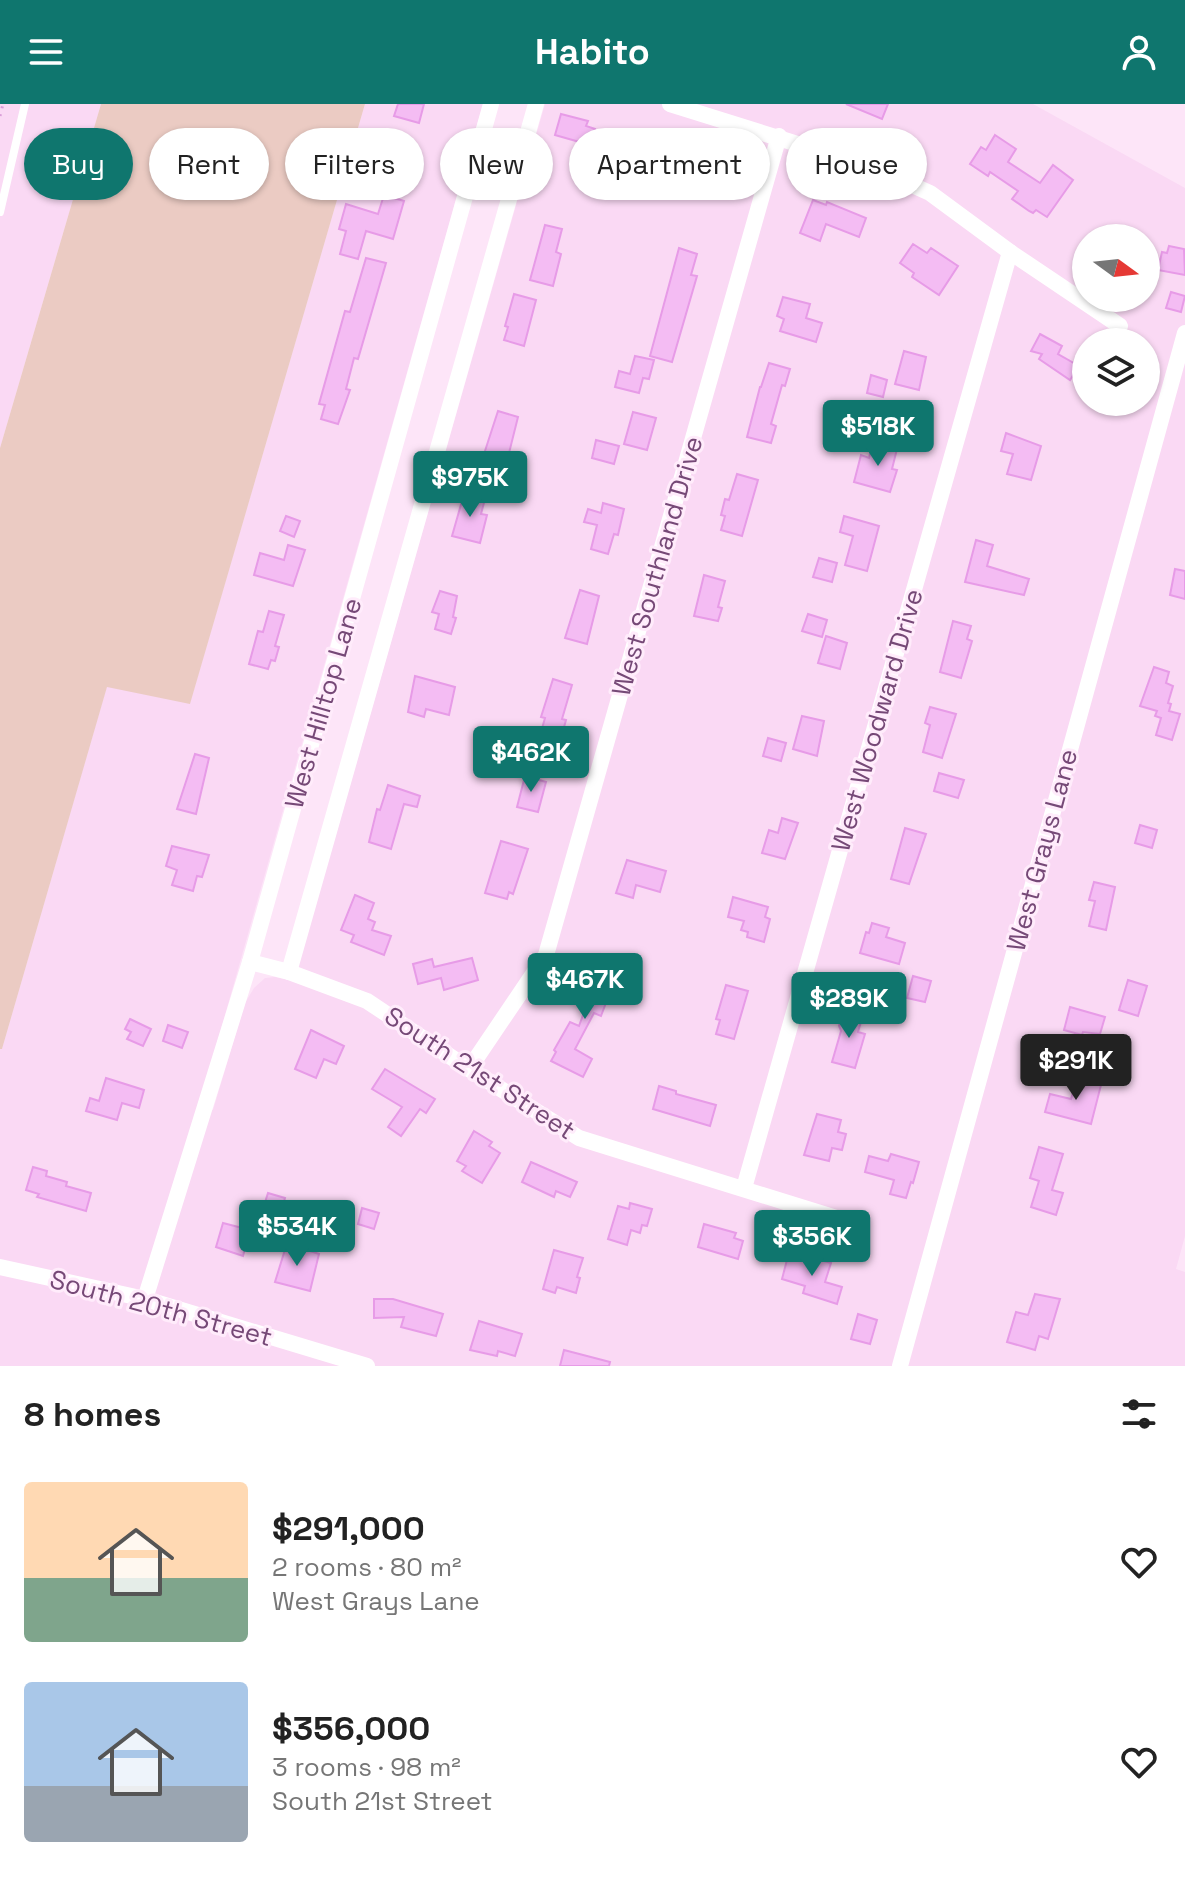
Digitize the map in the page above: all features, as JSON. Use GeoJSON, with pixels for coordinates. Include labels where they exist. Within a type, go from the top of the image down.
{"type":"FeatureCollection","features":[{"type":"Feature","properties":{"kind":"street","name":"West Hilltop Lane"},"geometry":{"type":"LineString","coordinates":[[145,1299],[250,962],[491,104]]}},
{"type":"Feature","properties":{"kind":"street","name":"West Hilltop Lane"},"geometry":{"type":"LineString","coordinates":[[289,972],[536,104]]}},
{"type":"Feature","properties":{"kind":"street"},"geometry":{"type":"LineString","coordinates":[[670,104],[874,168],[930,193],[1010,252],[1120,326]]}},
{"type":"Feature","properties":{"kind":"street","name":"West Southland Drive"},"geometry":{"type":"LineString","coordinates":[[469,1069],[546,955],[779,136]]}},
{"type":"Feature","properties":{"kind":"street","name":"West Woodward Drive"},"geometry":{"type":"LineString","coordinates":[[744,1188],[1010,252]]}},
{"type":"Feature","properties":{"kind":"street","name":"West Grays Lane"},"geometry":{"type":"LineString","coordinates":[[900,1366],[1185,333]]}},
{"type":"Feature","properties":{"kind":"street","name":"South 21st Street"},"geometry":{"type":"LineString","coordinates":[[250,962],[289,972],[367,1001],[579,1138],[849,1222]]}},
{"type":"Feature","properties":{"kind":"street","name":"South 20th Street"},"geometry":{"type":"LineString","coordinates":[[0,1267],[145,1299],[367,1366]]}},
{"type":"Feature","properties":{"kind":"lane"},"geometry":{"type":"LineString","coordinates":[[0,212],[25,104]]}},
{"type":"Feature","properties":{"kind":"path"},"geometry":{"type":"LineString","coordinates":[[0,116],[3,104]]}},
{"type":"Feature","properties":{"kind":"shaded area"},"geometry":{"type":"Polygon","coordinates":[[[0,104],[101,104],[94,128],[24,128],[24,200],[73,200],[0,448],[0,104]]]}},
{"type":"Feature","properties":{"kind":"shaded area"},"geometry":{"type":"Polygon","coordinates":[[[101,104],[365,104],[358,128],[285,128],[285,200],[337,200],[190,704],[107,687],[0,1049],[0,448],[73,200],[133,200],[133,128],[94,128],[101,104]]]}},
{"type":"Feature","properties":{"kind":"shaded area"},"geometry":{"type":"Polygon","coordinates":[[[365,104],[483,104],[476,128],[440,128],[440,200],[456,200],[199,1107],[213,1110],[245,1003],[254,988],[265,978],[294,981],[518,200],[553,200],[553,128],[538,128],[545,104],[1033,104],[1185,188],[1185,1236],[1176,1269],[1185,1272],[1185,1366],[0,1366],[0,1049],[107,686],[190,703],[337,200],[424,200],[424,128],[358,128],[365,104]]]}},
{"type":"Feature","properties":{"kind":"building"},"geometry":{"type":"Polygon","coordinates":[[[398,104],[424,104],[419,123],[394,116],[398,104]]]}},
{"type":"Feature","properties":{"kind":"building"},"geometry":{"type":"Polygon","coordinates":[[[846,104],[888,104],[882,119],[846,104]]]}},
{"type":"Feature","properties":{"kind":"building"},"geometry":{"type":"Polygon","coordinates":[[[561,114],[588,121],[586,126],[592,128],[569,128],[569,139],[555,135],[561,114]]]}},
{"type":"Feature","properties":{"kind":"building"},"geometry":{"type":"Polygon","coordinates":[[[995,135],[1016,149],[1008,162],[1040,183],[1053,165],[1073,180],[1047,217],[1036,210],[1033,213],[1029,211],[1012,199],[1018,191],[990,172],[988,176],[970,164],[981,147],[986,150],[995,135]]]}},
{"type":"Feature","properties":{"kind":"building"},"geometry":{"type":"Polygon","coordinates":[[[382,200],[404,201],[393,239],[366,231],[358,259],[340,254],[346,231],[339,229],[346,204],[378,214],[382,200]]]}},
{"type":"Feature","properties":{"kind":"building"},"geometry":{"type":"Polygon","coordinates":[[[813,200],[826,205],[827,202],[866,218],[859,237],[826,224],[820,241],[800,233],[813,200]]]}},
{"type":"Feature","properties":{"kind":"building"},"geometry":{"type":"Polygon","coordinates":[[[545,225],[562,229],[556,252],[561,254],[553,286],[530,280],[545,225]]]}},
{"type":"Feature","properties":{"kind":"building"},"geometry":{"type":"Polygon","coordinates":[[[913,244],[927,253],[931,248],[958,266],[939,295],[912,277],[914,273],[900,263],[913,244]]]}},
{"type":"Feature","properties":{"kind":"building"},"geometry":{"type":"Polygon","coordinates":[[[1169,246],[1184,249],[1185,275],[1160,270],[1162,252],[1167,253],[1169,246]]]}},
{"type":"Feature","properties":{"kind":"building"},"geometry":{"type":"Polygon","coordinates":[[[679,248],[697,254],[691,275],[697,276],[672,362],[650,356],[679,248]]]}},
{"type":"Feature","properties":{"kind":"building"},"geometry":{"type":"Polygon","coordinates":[[[366,258],[386,263],[358,359],[354,358],[346,389],[350,390],[338,424],[321,419],[325,405],[319,404],[345,311],[350,312],[366,258]]]}},
{"type":"Feature","properties":{"kind":"building"},"geometry":{"type":"Polygon","coordinates":[[[1171,292],[1185,296],[1181,312],[1166,308],[1171,292]]]}},
{"type":"Feature","properties":{"kind":"building"},"geometry":{"type":"Polygon","coordinates":[[[514,294],[536,300],[524,346],[504,340],[514,294]]]}},
{"type":"Feature","properties":{"kind":"building"},"geometry":{"type":"Polygon","coordinates":[[[783,297],[810,304],[806,318],[822,323],[816,342],[780,331],[784,319],[777,316],[783,297]]]}},
{"type":"Feature","properties":{"kind":"building"},"geometry":{"type":"Polygon","coordinates":[[[1040,334],[1062,346],[1058,354],[1072,362],[1070,380],[1039,359],[1042,354],[1031,351],[1040,334]]]}},
{"type":"Feature","properties":{"kind":"building"},"geometry":{"type":"Polygon","coordinates":[[[904,351],[926,357],[919,390],[895,384],[904,351]]]}},
{"type":"Feature","properties":{"kind":"building"},"geometry":{"type":"Polygon","coordinates":[[[635,356],[654,360],[649,379],[643,378],[639,393],[615,387],[619,371],[630,374],[635,356]]]}},
{"type":"Feature","properties":{"kind":"building"},"geometry":{"type":"Polygon","coordinates":[[[769,363],[790,369],[771,424],[776,426],[771,443],[747,437],[769,363]]]}},
{"type":"Feature","properties":{"kind":"building"},"geometry":{"type":"Polygon","coordinates":[[[871,375],[887,380],[883,397],[867,393],[871,375]]]}},
{"type":"Feature","properties":{"kind":"building"},"geometry":{"type":"Polygon","coordinates":[[[498,411],[518,417],[507,461],[484,454],[498,411]]]}},
{"type":"Feature","properties":{"kind":"building"},"geometry":{"type":"Polygon","coordinates":[[[633,412],[656,418],[647,450],[624,444],[633,412]]]}},
{"type":"Feature","properties":{"kind":"building"},"geometry":{"type":"Polygon","coordinates":[[[1006,433],[1041,446],[1031,480],[1007,474],[1013,454],[1001,451],[1006,433]]]}},
{"type":"Feature","properties":{"kind":"building"},"geometry":{"type":"Polygon","coordinates":[[[596,440],[619,446],[614,464],[592,458],[596,440]]]}},
{"type":"Feature","properties":{"kind":"building"},"geometry":{"type":"Polygon","coordinates":[[[873,442],[897,449],[892,469],[897,470],[890,492],[854,482],[861,455],[869,458],[873,442]]]}},
{"type":"Feature","properties":{"kind":"building"},"geometry":{"type":"Polygon","coordinates":[[[737,474],[758,480],[742,536],[721,530],[725,499],[729,500],[737,474]]]}},
{"type":"Feature","properties":{"kind":"building"},"geometry":{"type":"Polygon","coordinates":[[[464,494],[485,499],[481,514],[487,515],[480,543],[452,536],[464,494]]]}},
{"type":"Feature","properties":{"kind":"building"},"geometry":{"type":"Polygon","coordinates":[[[603,503],[624,509],[618,535],[614,534],[608,554],[591,549],[597,525],[584,522],[588,509],[601,513],[603,503]]]}},
{"type":"Feature","properties":{"kind":"building"},"geometry":{"type":"Polygon","coordinates":[[[286,516],[300,521],[294,537],[280,531],[286,516]]]}},
{"type":"Feature","properties":{"kind":"building"},"geometry":{"type":"Polygon","coordinates":[[[844,516],[879,526],[867,571],[845,565],[853,536],[840,532],[844,516]]]}},
{"type":"Feature","properties":{"kind":"building"},"geometry":{"type":"Polygon","coordinates":[[[976,540],[993,545],[987,566],[1029,579],[1024,595],[965,582],[976,540]]]}},
{"type":"Feature","properties":{"kind":"building"},"geometry":{"type":"Polygon","coordinates":[[[288,545],[305,550],[293,586],[254,575],[260,553],[284,560],[288,545]]]}},
{"type":"Feature","properties":{"kind":"building"},"geometry":{"type":"Polygon","coordinates":[[[819,558],[837,563],[832,582],[813,577],[819,558]]]}},
{"type":"Feature","properties":{"kind":"building"},"geometry":{"type":"Polygon","coordinates":[[[1175,569],[1185,571],[1185,599],[1170,595],[1175,569]]]}},
{"type":"Feature","properties":{"kind":"building"},"geometry":{"type":"Polygon","coordinates":[[[704,575],[725,581],[718,607],[722,608],[718,621],[694,616],[704,575]]]}},
{"type":"Feature","properties":{"kind":"building"},"geometry":{"type":"Polygon","coordinates":[[[580,590],[599,596],[587,644],[565,638],[580,590]]]}},
{"type":"Feature","properties":{"kind":"building"},"geometry":{"type":"Polygon","coordinates":[[[440,591],[457,596],[453,617],[456,618],[451,634],[435,629],[439,614],[432,612],[440,591]]]}},
{"type":"Feature","properties":{"kind":"building"},"geometry":{"type":"Polygon","coordinates":[[[269,611],[284,615],[275,646],[279,647],[275,661],[271,660],[268,669],[249,664],[258,631],[263,632],[269,611]]]}},
{"type":"Feature","properties":{"kind":"building"},"geometry":{"type":"Polygon","coordinates":[[[808,614],[827,620],[822,637],[802,631],[808,614]]]}},
{"type":"Feature","properties":{"kind":"building"},"geometry":{"type":"Polygon","coordinates":[[[953,621],[971,626],[967,639],[972,641],[961,678],[940,672],[953,621]]]}},
{"type":"Feature","properties":{"kind":"building"},"geometry":{"type":"Polygon","coordinates":[[[826,636],[847,643],[840,669],[818,663],[826,636]]]}},
{"type":"Feature","properties":{"kind":"building"},"geometry":{"type":"Polygon","coordinates":[[[1154,667],[1169,672],[1166,683],[1173,686],[1169,711],[1180,714],[1172,740],[1156,735],[1161,718],[1155,716],[1157,711],[1140,706],[1154,667]]]}},
{"type":"Feature","properties":{"kind":"building"},"geometry":{"type":"Polygon","coordinates":[[[415,676],[455,687],[449,715],[426,709],[424,717],[408,712],[415,676]]]}},
{"type":"Feature","properties":{"kind":"building"},"geometry":{"type":"Polygon","coordinates":[[[553,679],[572,685],[562,719],[566,720],[561,738],[541,732],[545,718],[541,717],[553,679]]]}},
{"type":"Feature","properties":{"kind":"building"},"geometry":{"type":"Polygon","coordinates":[[[930,707],[956,714],[942,758],[923,752],[930,725],[925,723],[930,707]]]}},
{"type":"Feature","properties":{"kind":"building"},"geometry":{"type":"Polygon","coordinates":[[[802,716],[824,721],[817,756],[793,749],[802,716]]]}},
{"type":"Feature","properties":{"kind":"building"},"geometry":{"type":"Polygon","coordinates":[[[768,738],[786,743],[781,761],[763,756],[768,738]]]}},
{"type":"Feature","properties":{"kind":"building"},"geometry":{"type":"Polygon","coordinates":[[[509,747],[526,752],[521,771],[504,766],[509,747]]]}},
{"type":"Feature","properties":{"kind":"building"},"geometry":{"type":"Polygon","coordinates":[[[195,754],[209,758],[196,814],[177,809],[195,754]]]}},
{"type":"Feature","properties":{"kind":"building"},"geometry":{"type":"Polygon","coordinates":[[[939,773],[964,780],[958,798],[934,791],[939,773]]]}},
{"type":"Feature","properties":{"kind":"building"},"geometry":{"type":"Polygon","coordinates":[[[525,776],[546,782],[538,812],[517,807],[525,776]]]}},
{"type":"Feature","properties":{"kind":"building"},"geometry":{"type":"Polygon","coordinates":[[[388,785],[420,796],[417,807],[404,804],[391,849],[369,842],[377,809],[380,810],[388,785]]]}},
{"type":"Feature","properties":{"kind":"building"},"geometry":{"type":"Polygon","coordinates":[[[782,818],[798,823],[785,859],[762,853],[769,830],[778,833],[782,818]]]}},
{"type":"Feature","properties":{"kind":"building"},"geometry":{"type":"Polygon","coordinates":[[[1140,825],[1157,830],[1152,848],[1135,843],[1140,825]]]}},
{"type":"Feature","properties":{"kind":"building"},"geometry":{"type":"Polygon","coordinates":[[[905,828],[926,834],[909,884],[891,879],[905,828]]]}},
{"type":"Feature","properties":{"kind":"building"},"geometry":{"type":"Polygon","coordinates":[[[501,841],[528,849],[513,894],[509,892],[507,899],[485,893],[501,841]]]}},
{"type":"Feature","properties":{"kind":"building"},"geometry":{"type":"Polygon","coordinates":[[[172,846],[209,855],[202,877],[197,876],[193,891],[172,885],[177,870],[166,866],[172,846]]]}},
{"type":"Feature","properties":{"kind":"building"},"geometry":{"type":"Polygon","coordinates":[[[627,860],[666,871],[660,892],[636,885],[633,898],[616,893],[627,860]]]}},
{"type":"Feature","properties":{"kind":"building"},"geometry":{"type":"Polygon","coordinates":[[[1094,882],[1115,887],[1106,930],[1089,926],[1095,901],[1089,900],[1094,882]]]}},
{"type":"Feature","properties":{"kind":"building"},"geometry":{"type":"Polygon","coordinates":[[[355,895],[374,903],[368,919],[375,922],[372,930],[391,936],[384,955],[351,942],[354,935],[341,930],[355,895]]]}},
{"type":"Feature","properties":{"kind":"building"},"geometry":{"type":"Polygon","coordinates":[[[733,897],[768,907],[765,917],[770,919],[764,942],[747,937],[748,932],[741,930],[744,921],[728,917],[733,897]]]}},
{"type":"Feature","properties":{"kind":"building"},"geometry":{"type":"Polygon","coordinates":[[[872,923],[889,928],[886,937],[905,943],[899,964],[860,953],[872,923]]]}},
{"type":"Feature","properties":{"kind":"building"},"geometry":{"type":"Polygon","coordinates":[[[601,954],[618,962],[602,998],[607,1000],[601,1016],[594,1013],[575,1049],[592,1059],[583,1077],[551,1061],[570,1022],[579,1026],[594,985],[589,983],[601,954]]]}},
{"type":"Feature","properties":{"kind":"building"},"geometry":{"type":"Polygon","coordinates":[[[472,958],[478,980],[444,990],[441,978],[418,984],[413,964],[432,959],[434,967],[472,958]]]}},
{"type":"Feature","properties":{"kind":"building"},"geometry":{"type":"Polygon","coordinates":[[[913,976],[931,981],[925,1002],[907,998],[913,976]]]}},
{"type":"Feature","properties":{"kind":"building"},"geometry":{"type":"Polygon","coordinates":[[[1128,980],[1147,986],[1138,1016],[1119,1010],[1128,980]]]}},
{"type":"Feature","properties":{"kind":"building"},"geometry":{"type":"Polygon","coordinates":[[[726,985],[748,991],[734,1039],[716,1034],[720,1020],[716,1019],[726,985]]]}},
{"type":"Feature","properties":{"kind":"building"},"geometry":{"type":"Polygon","coordinates":[[[1070,1007],[1105,1017],[1100,1034],[1083,1032],[1082,1035],[1064,1030],[1070,1007]]]}},
{"type":"Feature","properties":{"kind":"building"},"geometry":{"type":"Polygon","coordinates":[[[844,1009],[863,1015],[858,1032],[865,1034],[855,1068],[832,1062],[844,1009]]]}},
{"type":"Feature","properties":{"kind":"building"},"geometry":{"type":"Polygon","coordinates":[[[130,1019],[151,1029],[143,1046],[127,1039],[131,1032],[125,1029],[130,1019]]]}},
{"type":"Feature","properties":{"kind":"building"},"geometry":{"type":"Polygon","coordinates":[[[168,1025],[188,1032],[182,1048],[163,1041],[168,1025]]]}},
{"type":"Feature","properties":{"kind":"building"},"geometry":{"type":"Polygon","coordinates":[[[311,1030],[344,1046],[336,1064],[324,1059],[316,1078],[295,1069],[311,1030]]]}},
{"type":"Feature","properties":{"kind":"building"},"geometry":{"type":"Polygon","coordinates":[[[385,1069],[435,1099],[426,1113],[420,1109],[401,1136],[388,1127],[402,1107],[372,1089],[385,1069]]]}},
{"type":"Feature","properties":{"kind":"building"},"geometry":{"type":"Polygon","coordinates":[[[106,1078],[144,1090],[139,1108],[122,1103],[117,1120],[86,1111],[90,1098],[99,1101],[106,1078]]]}},
{"type":"Feature","properties":{"kind":"building"},"geometry":{"type":"Polygon","coordinates":[[[1077,1078],[1101,1085],[1091,1124],[1045,1112],[1050,1094],[1071,1099],[1077,1078]]]}},
{"type":"Feature","properties":{"kind":"building"},"geometry":{"type":"Polygon","coordinates":[[[659,1086],[716,1105],[710,1126],[653,1109],[659,1086]]]}},
{"type":"Feature","properties":{"kind":"building"},"geometry":{"type":"Polygon","coordinates":[[[817,1114],[841,1120],[838,1132],[846,1134],[842,1150],[832,1148],[829,1161],[804,1155],[817,1114]]]}},
{"type":"Feature","properties":{"kind":"building"},"geometry":{"type":"Polygon","coordinates":[[[474,1131],[492,1142],[489,1146],[500,1153],[482,1183],[462,1171],[466,1166],[457,1161],[474,1131]]]}},
{"type":"Feature","properties":{"kind":"building"},"geometry":{"type":"Polygon","coordinates":[[[1039,1147],[1063,1154],[1052,1190],[1063,1193],[1056,1215],[1031,1207],[1039,1181],[1030,1178],[1039,1147]]]}},
{"type":"Feature","properties":{"kind":"building"},"geometry":{"type":"Polygon","coordinates":[[[891,1154],[919,1162],[906,1198],[890,1194],[894,1180],[865,1172],[869,1156],[888,1161],[891,1154]]]}},
{"type":"Feature","properties":{"kind":"building"},"geometry":{"type":"Polygon","coordinates":[[[531,1162],[577,1182],[570,1197],[556,1191],[554,1197],[522,1182],[531,1162]]]}},
{"type":"Feature","properties":{"kind":"building"},"geometry":{"type":"Polygon","coordinates":[[[33,1167],[47,1171],[46,1176],[67,1182],[66,1186],[91,1193],[86,1211],[37,1197],[39,1194],[26,1190],[33,1167]]]}},
{"type":"Feature","properties":{"kind":"building"},"geometry":{"type":"Polygon","coordinates":[[[268,1193],[285,1198],[277,1227],[259,1221],[268,1193]]]}},
{"type":"Feature","properties":{"kind":"building"},"geometry":{"type":"Polygon","coordinates":[[[630,1203],[652,1209],[647,1226],[642,1225],[640,1233],[631,1230],[627,1245],[608,1239],[618,1206],[629,1209],[630,1203]]]}},
{"type":"Feature","properties":{"kind":"building"},"geometry":{"type":"Polygon","coordinates":[[[362,1208],[379,1213],[374,1229],[358,1224],[362,1208]]]}},
{"type":"Feature","properties":{"kind":"building"},"geometry":{"type":"Polygon","coordinates":[[[223,1223],[250,1230],[243,1256],[216,1247],[223,1223]]]}},
{"type":"Feature","properties":{"kind":"building"},"geometry":{"type":"Polygon","coordinates":[[[704,1224],[736,1233],[734,1238],[743,1241],[738,1259],[698,1247],[704,1224]]]}},
{"type":"Feature","properties":{"kind":"building"},"geometry":{"type":"Polygon","coordinates":[[[287,1243],[319,1254],[310,1291],[275,1282],[287,1243]]]}},
{"type":"Feature","properties":{"kind":"building"},"geometry":{"type":"Polygon","coordinates":[[[554,1250],[583,1258],[576,1293],[557,1287],[555,1293],[543,1289],[554,1250]]]}},
{"type":"Feature","properties":{"kind":"building"},"geometry":{"type":"Polygon","coordinates":[[[788,1256],[808,1262],[810,1257],[831,1263],[825,1282],[842,1287],[837,1304],[803,1293],[805,1286],[782,1279],[788,1256]]]}},
{"type":"Feature","properties":{"kind":"building"},"geometry":{"type":"Polygon","coordinates":[[[1035,1294],[1060,1299],[1048,1339],[1039,1336],[1035,1350],[1007,1342],[1016,1312],[1028,1315],[1035,1294]]]}},
{"type":"Feature","properties":{"kind":"building"},"geometry":{"type":"Polygon","coordinates":[[[374,1299],[393,1299],[443,1314],[436,1336],[401,1327],[404,1317],[374,1318],[374,1299]]]}},
{"type":"Feature","properties":{"kind":"building"},"geometry":{"type":"Polygon","coordinates":[[[858,1314],[877,1320],[870,1344],[851,1339],[858,1314]]]}},
{"type":"Feature","properties":{"kind":"building"},"geometry":{"type":"Polygon","coordinates":[[[479,1321],[522,1334],[515,1356],[498,1351],[497,1356],[470,1350],[479,1321]]]}},
{"type":"Feature","properties":{"kind":"building"},"geometry":{"type":"Polygon","coordinates":[[[564,1350],[610,1362],[609,1366],[560,1366],[564,1350]]]}}]}
